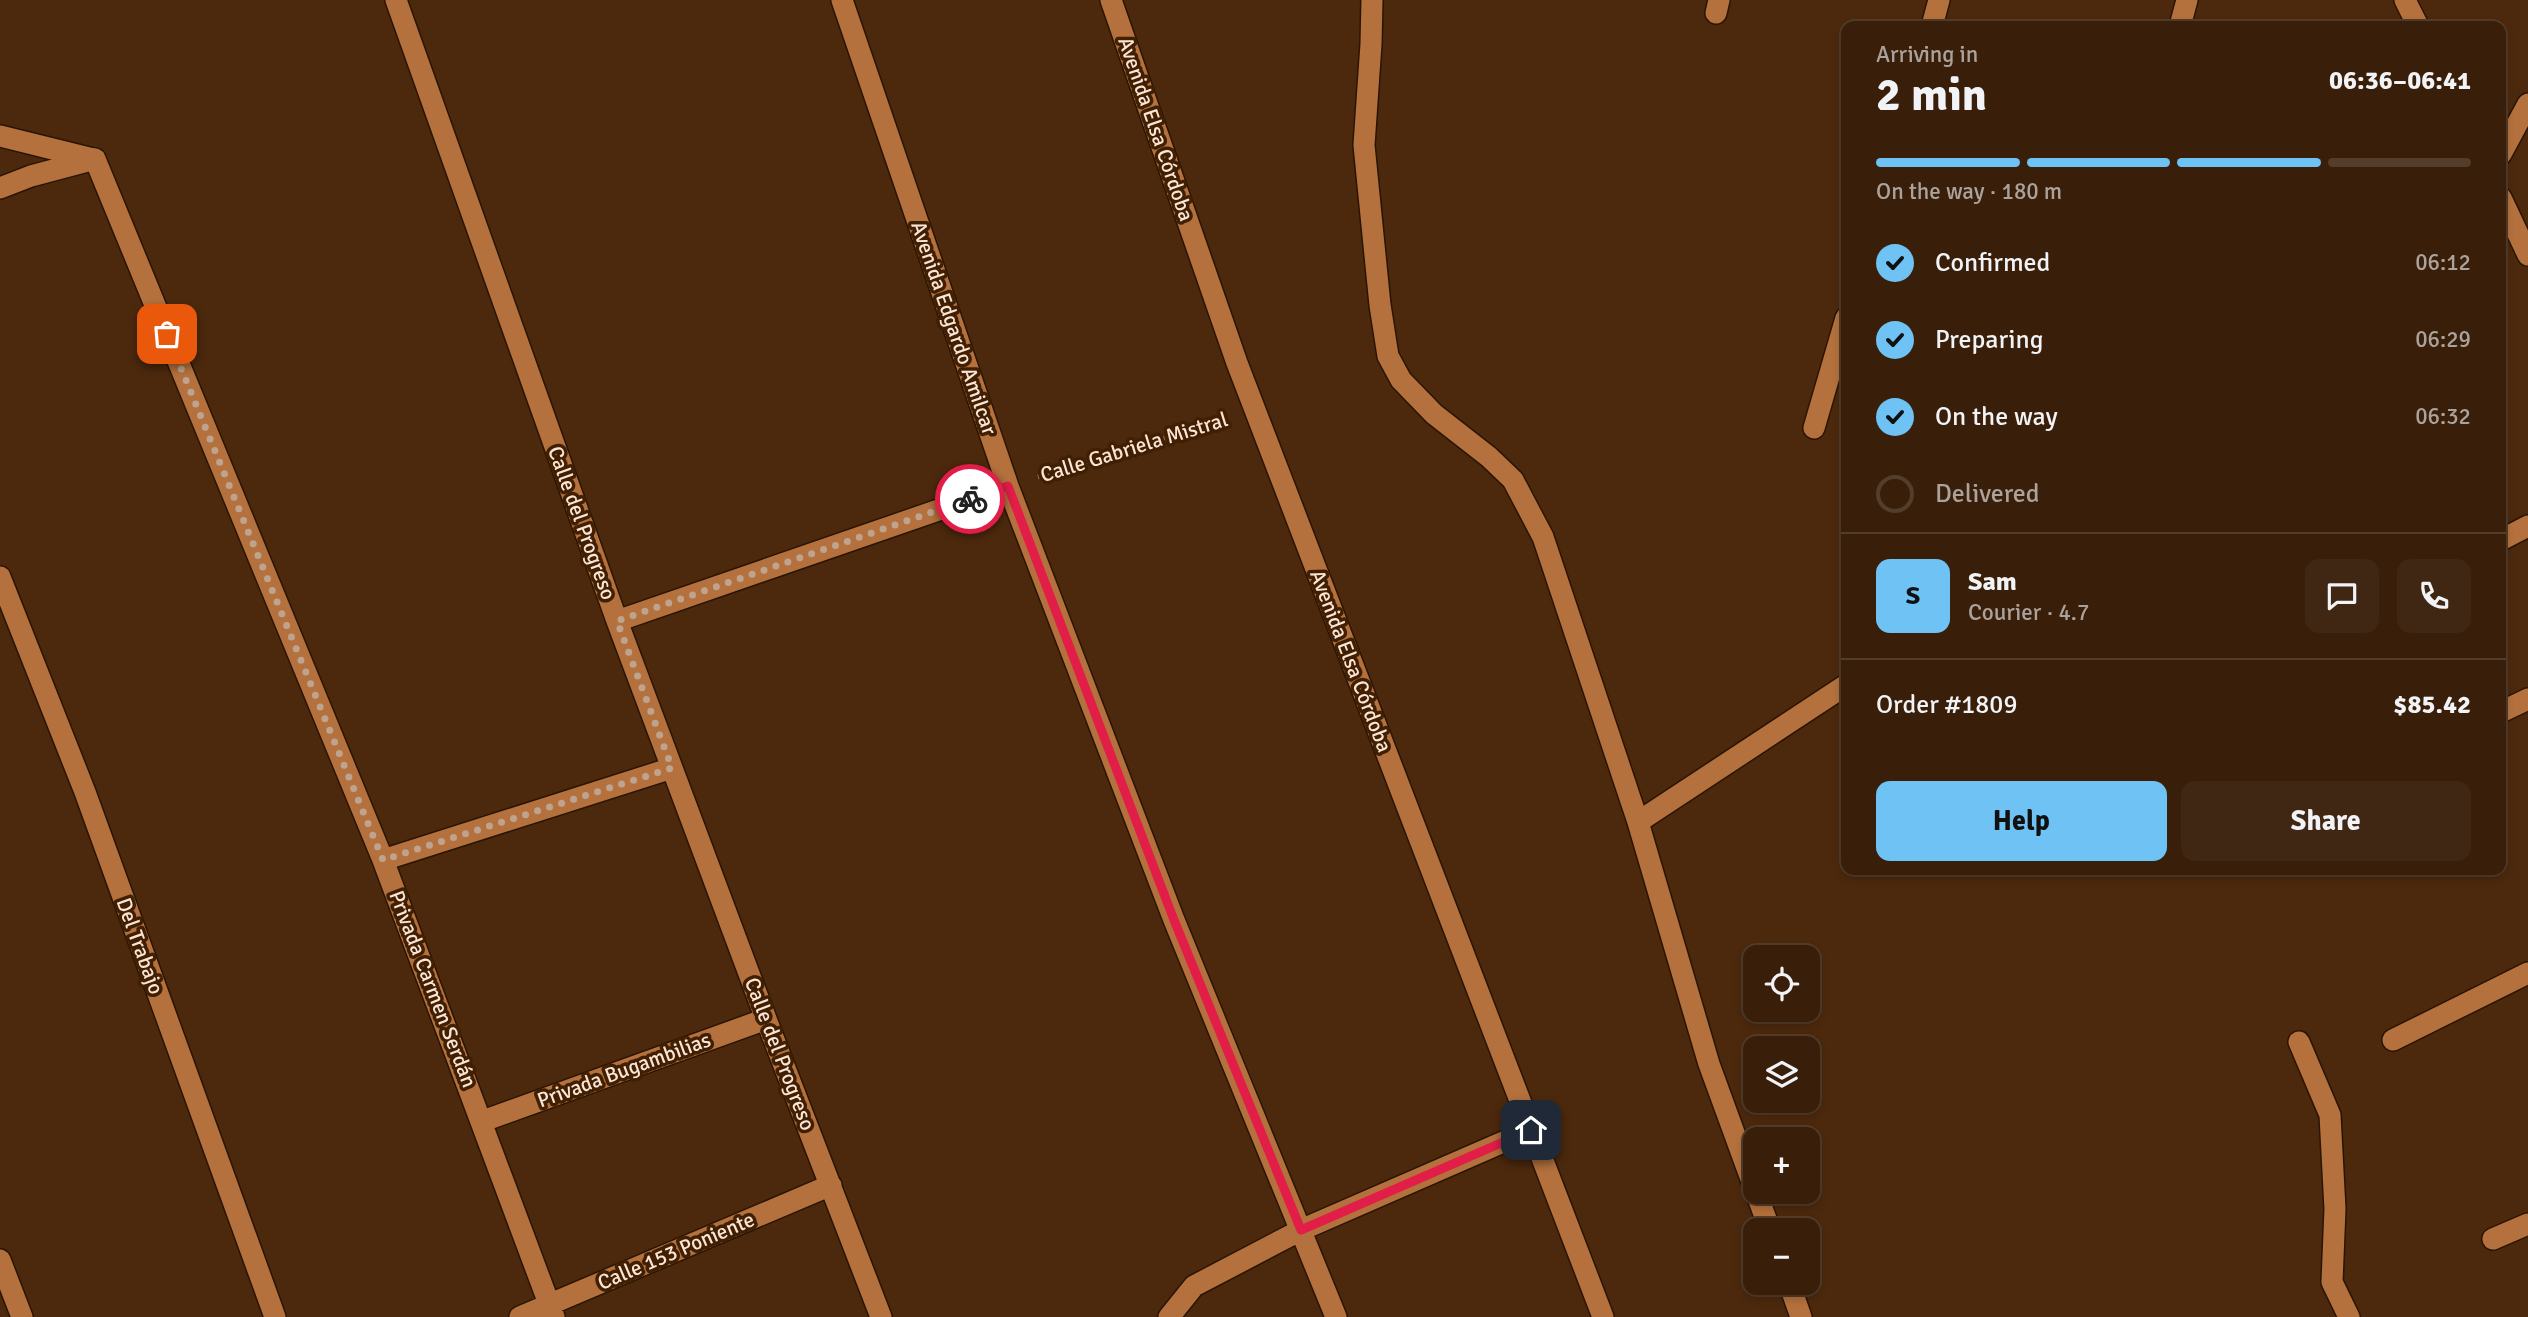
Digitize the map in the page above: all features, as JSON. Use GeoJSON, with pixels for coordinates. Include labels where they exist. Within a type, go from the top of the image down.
{"type":"FeatureCollection","features":[{"type":"Feature","properties":{"kind":"street","name":"Calle del Progreso"},"geometry":{"type":"LineString","coordinates":[[396,0],[617,621],[881,1317]]}},
{"type":"Feature","properties":{"kind":"street","name":"Avenida Edgardo Amilcar"},"geometry":{"type":"LineString","coordinates":[[842,0],[1008,486],[1174,920],[1336,1317]]}},
{"type":"Feature","properties":{"kind":"street","name":"Avenida Elsa Córdoba"},"geometry":{"type":"LineString","coordinates":[[1111,0],[1255,411],[1603,1317]]}},
{"type":"Feature","properties":{"kind":"street"},"geometry":{"type":"LineString","coordinates":[[1372,0],[1364,145],[1380,305],[1388,356],[1401,380],[1434,414],[1489,457],[1513,480],[1543,537],[1638,822],[1709,1064],[1743,1156]]}},
{"type":"Feature","properties":{"kind":"street"},"geometry":{"type":"LineString","coordinates":[[1933,21],[1939,0]]}},
{"type":"Feature","properties":{"kind":"street"},"geometry":{"type":"LineString","coordinates":[[2181,21],[2187,0]]}},
{"type":"Feature","properties":{"kind":"street"},"geometry":{"type":"LineString","coordinates":[[2405,0],[2416,21]]}},
{"type":"Feature","properties":{"kind":"street"},"geometry":{"type":"LineString","coordinates":[[2506,145],[2528,104]]}},
{"type":"Feature","properties":{"kind":"street"},"geometry":{"type":"LineString","coordinates":[[0,136],[95,159]]}},
{"type":"Feature","properties":{"kind":"street"},"geometry":{"type":"LineString","coordinates":[[0,188],[32,176],[95,159]]}},
{"type":"Feature","properties":{"kind":"street","name":"Privada Carmen Serdán"},"geometry":{"type":"LineString","coordinates":[[95,159],[383,860],[483,1121],[551,1311]]}},
{"type":"Feature","properties":{"kind":"street"},"geometry":{"type":"LineString","coordinates":[[2506,209],[2528,255]]}},
{"type":"Feature","properties":{"kind":"street"},"geometry":{"type":"LineString","coordinates":[[1814,428],[1841,335]]}},
{"type":"Feature","properties":{"kind":"street"},"geometry":{"type":"LineString","coordinates":[[617,621],[1008,486]]}},
{"type":"Feature","properties":{"kind":"street"},"geometry":{"type":"LineString","coordinates":[[2506,537],[2528,526]]}},
{"type":"Feature","properties":{"kind":"street","name":"Del Trabajo"},"geometry":{"type":"LineString","coordinates":[[0,577],[85,792],[275,1317]]}},
{"type":"Feature","properties":{"kind":"street"},"geometry":{"type":"LineString","coordinates":[[1638,822],[1841,688]]}},
{"type":"Feature","properties":{"kind":"street"},"geometry":{"type":"LineString","coordinates":[[2506,710],[2528,699]]}},
{"type":"Feature","properties":{"kind":"street"},"geometry":{"type":"LineString","coordinates":[[383,860],[672,768]]}},
{"type":"Feature","properties":{"kind":"street"},"geometry":{"type":"LineString","coordinates":[[2393,1040],[2528,973]]}},
{"type":"Feature","properties":{"kind":"street","name":"Privada Bugambilias"},"geometry":{"type":"LineString","coordinates":[[483,1121],[766,1019]]}},
{"type":"Feature","properties":{"kind":"street"},"geometry":{"type":"LineString","coordinates":[[2299,1042],[2330,1115],[2335,1209],[2332,1282],[2349,1317]]}},
{"type":"Feature","properties":{"kind":"street"},"geometry":{"type":"LineString","coordinates":[[1169,1317],[1194,1286],[1301,1230],[1531,1130]]}},
{"type":"Feature","properties":{"kind":"street","name":"Calle 153 Poniente"},"geometry":{"type":"LineString","coordinates":[[520,1317],[551,1311],[831,1185]]}},
{"type":"Feature","properties":{"kind":"street"},"geometry":{"type":"LineString","coordinates":[[2493,1239],[2528,1224]]}},
{"type":"Feature","properties":{"kind":"street"},"geometry":{"type":"LineString","coordinates":[[0,1260],[22,1317]]}},
{"type":"Feature","properties":{"kind":"street"},"geometry":{"type":"LineString","coordinates":[[1793,1295],[1801,1317]]}},
{"type":"Feature","properties":{"kind":"path","name":"Calle Gabriela Mistral"},"geometry":{"type":"LineString","coordinates":[[1008,486],[1255,411]]}},
{"type":"Feature","properties":{"kind":"way so far"},"geometry":{"type":"LineString","coordinates":[[167,334],[383,860],[672,768],[617,621],[970,499]]}},
{"type":"Feature","properties":{"kind":"route"},"geometry":{"type":"LineString","coordinates":[[970,499],[1008,486],[1174,920],[1301,1230],[1531,1130]]}}]}
